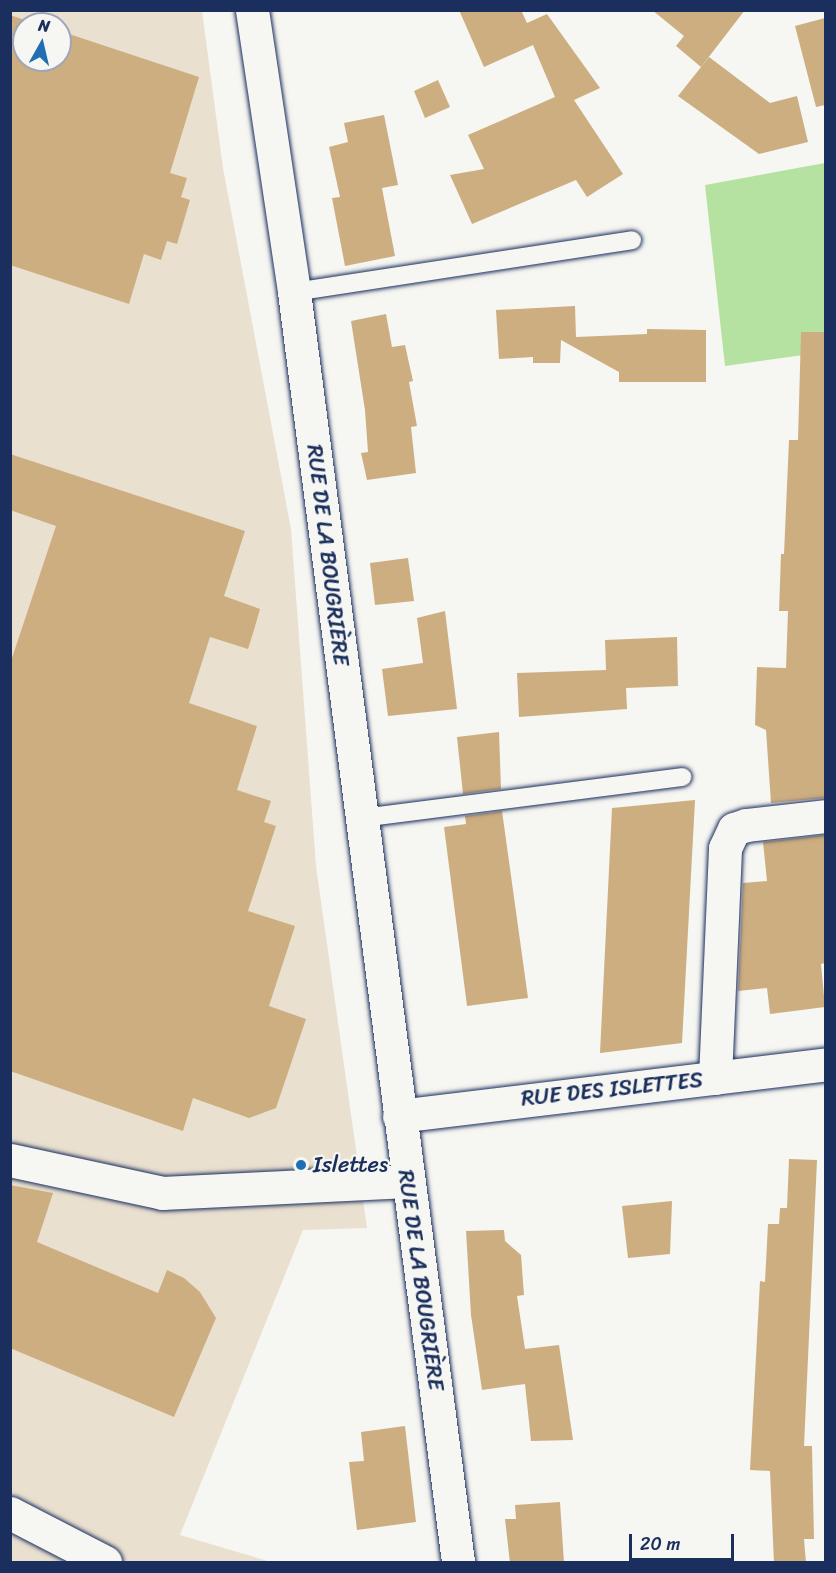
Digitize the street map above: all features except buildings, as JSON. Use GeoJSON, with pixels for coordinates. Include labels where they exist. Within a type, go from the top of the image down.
{"type":"FeatureCollection","features":[{"type":"Feature","properties":{"kind":"street","name":"RUE DE LA BOUGRIÈRE"},"geometry":{"type":"LineString","coordinates":[[252,10],[294,292],[458,1563]]}},
{"type":"Feature","properties":{"kind":"street"},"geometry":{"type":"LineString","coordinates":[[715,1078],[725,848],[734,830],[746,825],[825,816]]}},
{"type":"Feature","properties":{"kind":"street","name":"RUE DES ISLETTES"},"geometry":{"type":"LineString","coordinates":[[399,1116],[825,1064]]}},
{"type":"Feature","properties":{"kind":"street"},"geometry":{"type":"LineString","coordinates":[[10,1160],[162,1193],[408,1181]]}},
{"type":"Feature","properties":{"kind":"street"},"geometry":{"type":"LineString","coordinates":[[10,1513],[105,1563]]}},
{"type":"Feature","properties":{"kind":"lane"},"geometry":{"type":"LineString","coordinates":[[294,292],[632,240]]}},
{"type":"Feature","properties":{"kind":"lane"},"geometry":{"type":"LineString","coordinates":[[362,818],[682,777]]}},
{"type":"Feature","properties":{"kind":"shaded area"},"geometry":{"type":"Polygon","coordinates":[[[11,11],[202,11],[223,168],[291,529],[316,866],[367,1228],[303,1230],[180,1535],[271,1562],[11,1562],[11,11]]]}},
{"type":"Feature","properties":{"kind":"green space"},"geometry":{"type":"Polygon","coordinates":[[[825,163],[825,352],[725,366],[705,185],[825,163]]]}},
{"type":"Feature","properties":{"kind":"place","name":"Islettes"},"geometry":{"type":"Point","coordinates":[301,1165]}}]}
